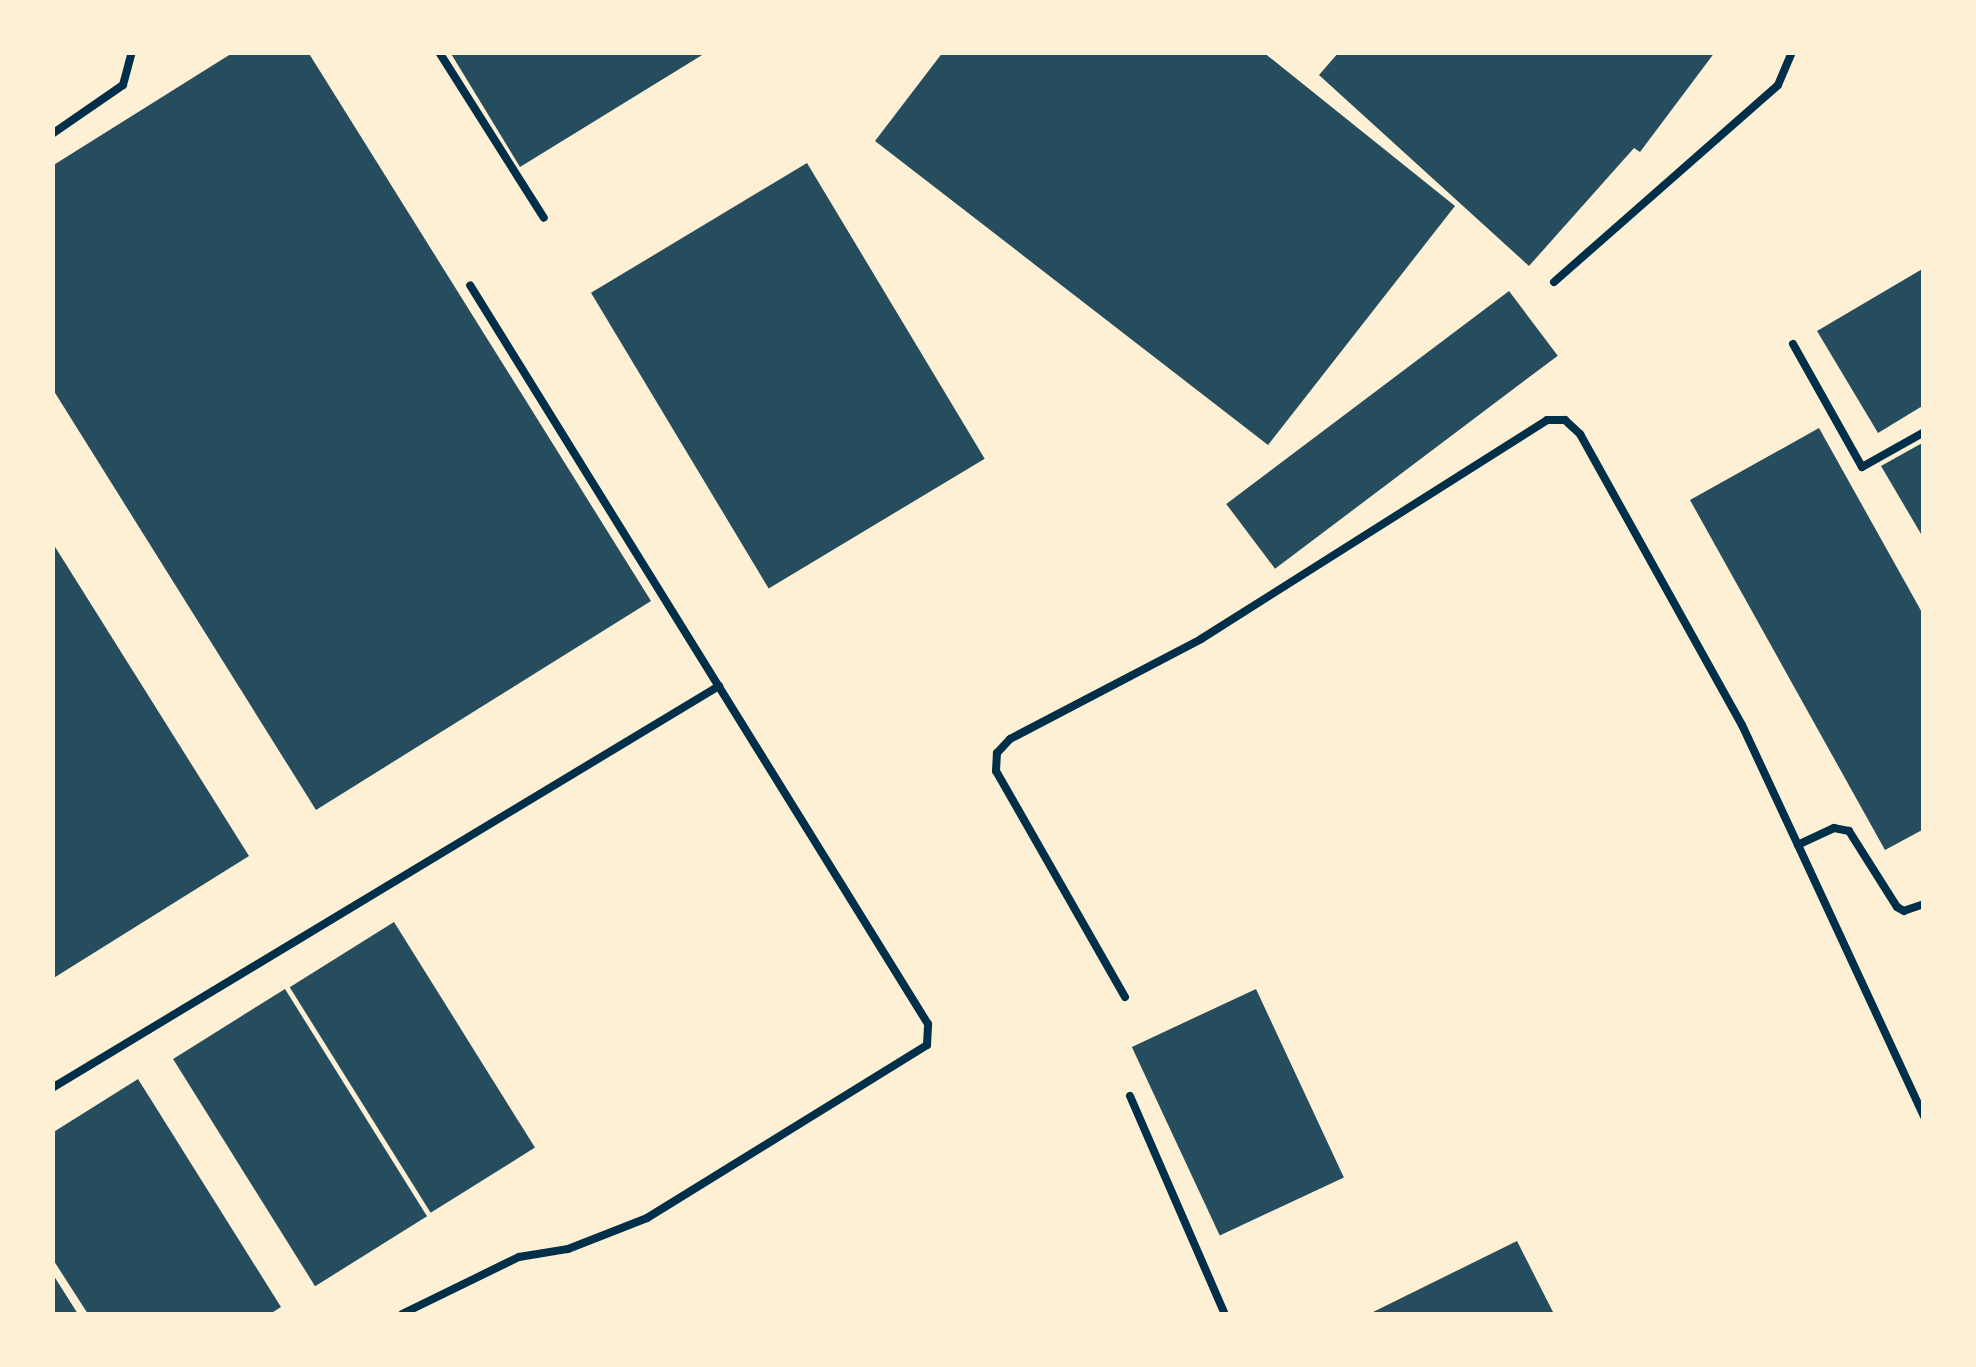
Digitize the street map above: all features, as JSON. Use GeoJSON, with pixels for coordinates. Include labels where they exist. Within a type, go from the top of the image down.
{"type":"FeatureCollection","features":[{"type":"Feature","properties":{"kind":"lane"},"geometry":{"type":"LineString","coordinates":[[52,134],[123,86],[132,52]]}},
{"type":"Feature","properties":{"kind":"lane"},"geometry":{"type":"LineString","coordinates":[[439,52],[544,218]]}},
{"type":"Feature","properties":{"kind":"lane"},"geometry":{"type":"LineString","coordinates":[[1554,282],[1778,85],[1792,52]]}},
{"type":"Feature","properties":{"kind":"lane"},"geometry":{"type":"LineString","coordinates":[[402,1314],[519,1257],[568,1249],[646,1218],[927,1045],[928,1024],[470,285]]}},
{"type":"Feature","properties":{"kind":"lane"},"geometry":{"type":"LineString","coordinates":[[1794,344],[1862,467],[1924,432]]}},
{"type":"Feature","properties":{"kind":"lane"},"geometry":{"type":"LineString","coordinates":[[1125,997],[996,771],[997,753],[1010,739],[1201,640],[1547,420],[1565,420],[1580,434],[1742,725],[1924,1117]]}},
{"type":"Feature","properties":{"kind":"lane"},"geometry":{"type":"LineString","coordinates":[[52,1088],[719,686]]}},
{"type":"Feature","properties":{"kind":"lane"},"geometry":{"type":"LineString","coordinates":[[1798,844],[1834,828],[1849,831],[1897,907],[1904,911],[1924,904]]}},
{"type":"Feature","properties":{"kind":"lane"},"geometry":{"type":"LineString","coordinates":[[1130,1096],[1225,1314]]}},
{"type":"Feature","properties":{"kind":"building"},"geometry":{"type":"Polygon","coordinates":[[[234,52],[308,52],[651,601],[316,810],[52,388],[52,166],[234,52]]]}},
{"type":"Feature","properties":{"kind":"building"},"geometry":{"type":"Polygon","coordinates":[[[450,52],[707,52],[520,167],[450,52]]]}},
{"type":"Feature","properties":{"kind":"building"},"geometry":{"type":"Polygon","coordinates":[[[943,52],[1263,52],[1455,206],[1268,445],[875,141],[943,52]]]}},
{"type":"Feature","properties":{"kind":"building"},"geometry":{"type":"Polygon","coordinates":[[[1339,52],[1715,52],[1640,152],[1634,148],[1529,266],[1319,75],[1339,52]]]}},
{"type":"Feature","properties":{"kind":"building"},"geometry":{"type":"Polygon","coordinates":[[[807,163],[985,459],[769,589],[591,293],[807,163]]]}},
{"type":"Feature","properties":{"kind":"building"},"geometry":{"type":"Polygon","coordinates":[[[1924,268],[1924,405],[1878,433],[1817,331],[1924,268]]]}},
{"type":"Feature","properties":{"kind":"building"},"geometry":{"type":"Polygon","coordinates":[[[1509,291],[1558,356],[1275,569],[1226,504],[1509,291]]]}},
{"type":"Feature","properties":{"kind":"building"},"geometry":{"type":"Polygon","coordinates":[[[1819,428],[1924,616],[1924,829],[1885,850],[1690,500],[1819,428]]]}},
{"type":"Feature","properties":{"kind":"building"},"geometry":{"type":"Polygon","coordinates":[[[1924,442],[1924,539],[1881,466],[1924,442]]]}},
{"type":"Feature","properties":{"kind":"building"},"geometry":{"type":"Polygon","coordinates":[[[52,542],[249,856],[52,979],[52,542]]]}},
{"type":"Feature","properties":{"kind":"building"},"geometry":{"type":"Polygon","coordinates":[[[394,922],[535,1148],[431,1213],[290,987],[394,922]]]}},
{"type":"Feature","properties":{"kind":"building"},"geometry":{"type":"Polygon","coordinates":[[[285,989],[427,1216],[315,1286],[173,1059],[285,989]]]}},
{"type":"Feature","properties":{"kind":"building"},"geometry":{"type":"Polygon","coordinates":[[[1256,989],[1344,1178],[1220,1235],[1132,1047],[1256,989]]]}},
{"type":"Feature","properties":{"kind":"building"},"geometry":{"type":"Polygon","coordinates":[[[138,1079],[281,1307],[270,1314],[88,1314],[52,1258],[52,1133],[138,1079]]]}},
{"type":"Feature","properties":{"kind":"building"},"geometry":{"type":"Polygon","coordinates":[[[1517,1241],[1554,1314],[1369,1314],[1517,1241]]]}},
{"type":"Feature","properties":{"kind":"building"},"geometry":{"type":"Polygon","coordinates":[[[52,1273],[78,1314],[52,1314],[52,1273]]]}}]}
